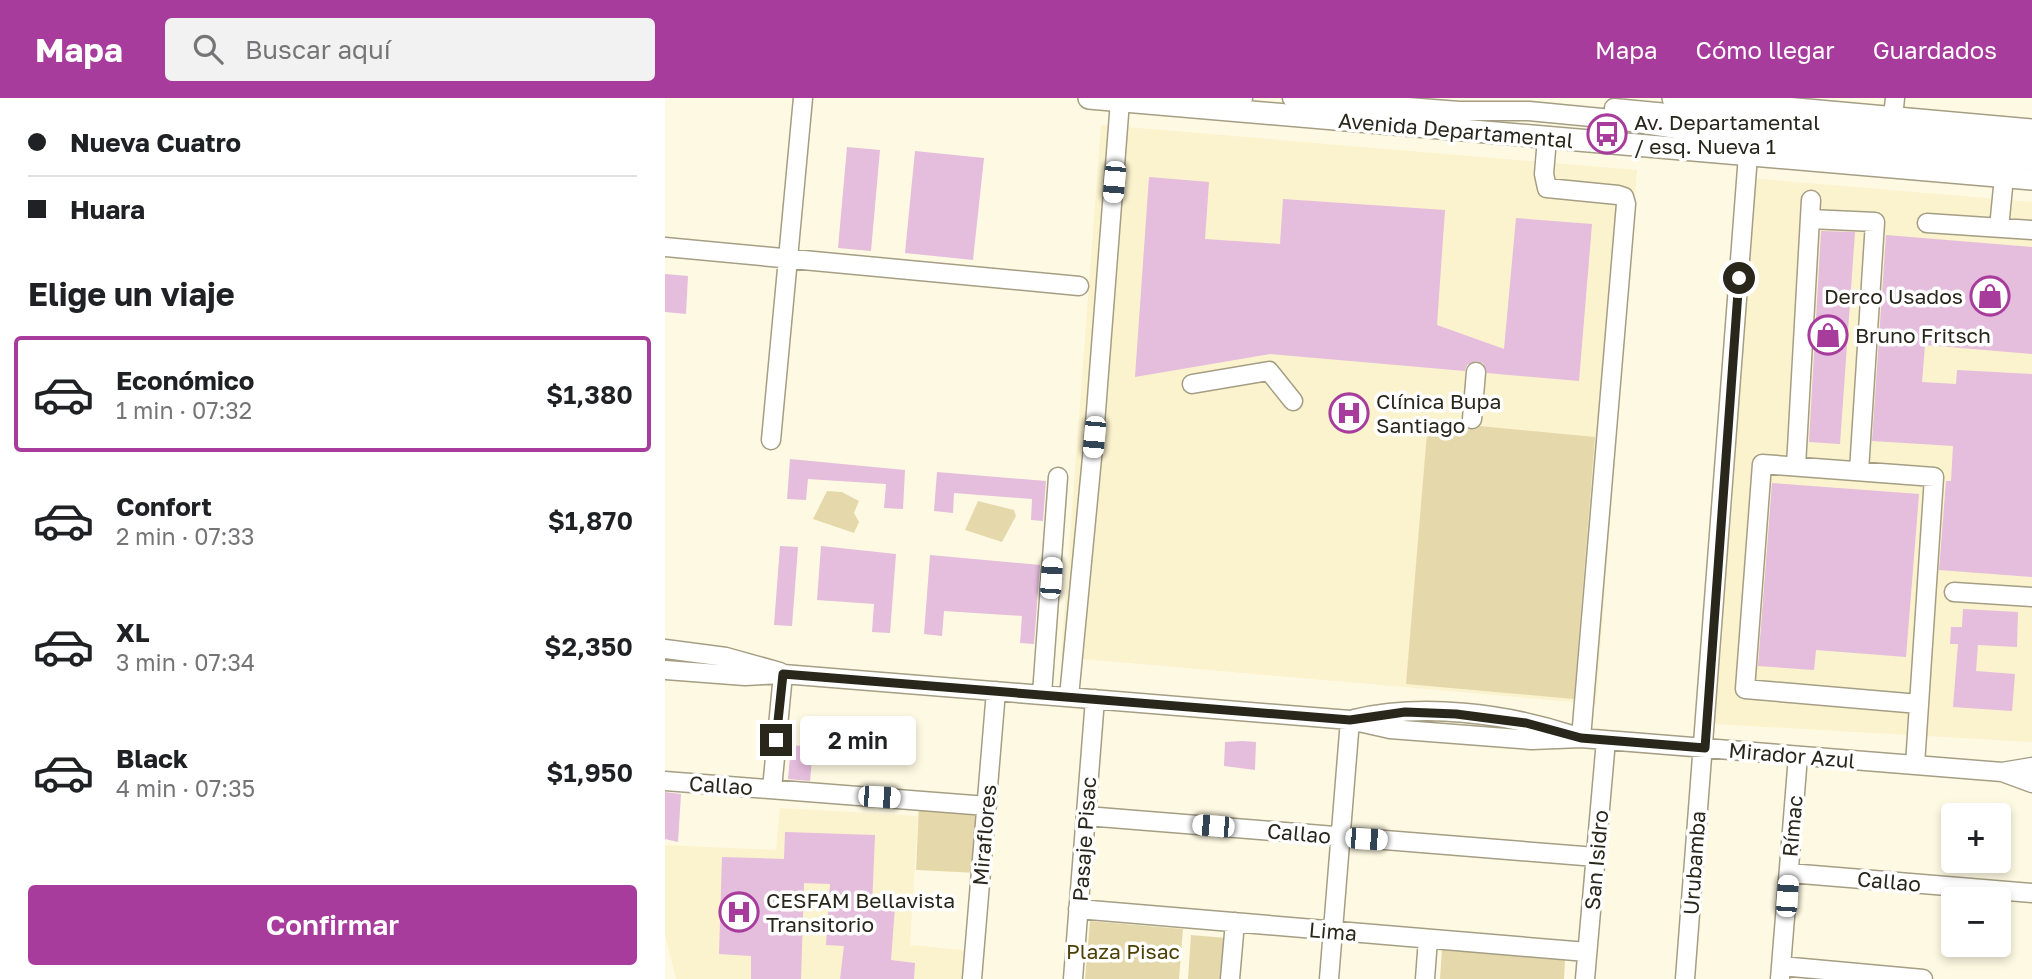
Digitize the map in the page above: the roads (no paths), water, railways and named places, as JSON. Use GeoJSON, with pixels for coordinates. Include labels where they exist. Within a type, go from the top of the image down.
{"type":"FeatureCollection","features":[{"type":"Feature","properties":{"kind":"main road","name":"Avenida Departamental"},"geometry":{"type":"LineString","coordinates":[[1089,98],[1195,108],[1411,110],[1547,138],[2032,179]]}},
{"type":"Feature","properties":{"kind":"main road"},"geometry":{"type":"LineString","coordinates":[[1673,98],[1894,108],[2032,130]]}},
{"type":"Feature","properties":{"kind":"street"},"geometry":{"type":"LineString","coordinates":[[771,440],[803,98]]}},
{"type":"Feature","properties":{"kind":"street"},"geometry":{"type":"LineString","coordinates":[[1170,98],[1195,108],[1243,98]]}},
{"type":"Feature","properties":{"kind":"street"},"geometry":{"type":"LineString","coordinates":[[1292,98],[1411,110],[1529,111],[1612,118],[1709,134],[2032,160]]}},
{"type":"Feature","properties":{"kind":"street"},"geometry":{"type":"LineString","coordinates":[[1499,98],[2032,147]]}},
{"type":"Feature","properties":{"kind":"street"},"geometry":{"type":"LineString","coordinates":[[1069,697],[1094,437],[1120,101]]}},
{"type":"Feature","properties":{"kind":"street"},"geometry":{"type":"LineString","coordinates":[[1547,138],[1544,174],[1547,188],[1618,195],[1624,197],[1626,204],[1581,738]]}},
{"type":"Feature","properties":{"kind":"street","name":"Urubamba"},"geometry":{"type":"LineString","coordinates":[[1685,979],[1705,748],[1748,155]]}},
{"type":"Feature","properties":{"kind":"street"},"geometry":{"type":"LineString","coordinates":[[1999,228],[2004,177]]}},
{"type":"Feature","properties":{"kind":"street"},"geometry":{"type":"LineString","coordinates":[[1796,466],[1811,200]]}},
{"type":"Feature","properties":{"kind":"street"},"geometry":{"type":"LineString","coordinates":[[1809,219],[1875,222],[1859,471]]}},
{"type":"Feature","properties":{"kind":"street"},"geometry":{"type":"LineString","coordinates":[[1927,223],[2032,230]]}},
{"type":"Feature","properties":{"kind":"street"},"geometry":{"type":"LineString","coordinates":[[665,247],[1079,286]]}},
{"type":"Feature","properties":{"kind":"street"},"geometry":{"type":"LineString","coordinates":[[1192,384],[1269,371],[1293,401]]}},
{"type":"Feature","properties":{"kind":"street"},"geometry":{"type":"LineString","coordinates":[[1472,419],[1476,372]]}},
{"type":"Feature","properties":{"kind":"street"},"geometry":{"type":"LineString","coordinates":[[1915,765],[1934,477],[1762,464],[1745,690],[1919,704]]}},
{"type":"Feature","properties":{"kind":"street"},"geometry":{"type":"LineString","coordinates":[[1042,694],[1058,477]]}},
{"type":"Feature","properties":{"kind":"street"},"geometry":{"type":"LineString","coordinates":[[1954,592],[2032,597]]}},
{"type":"Feature","properties":{"kind":"street","name":"Mirador Azul"},"geometry":{"type":"LineString","coordinates":[[665,649],[726,657],[783,674]]}},
{"type":"Feature","properties":{"kind":"street","name":"Mirador Azul"},"geometry":{"type":"LineString","coordinates":[[665,670],[745,676],[783,674],[1350,720],[1390,729],[1532,740],[1581,738],[2002,772],[2032,782]]}},
{"type":"Feature","properties":{"kind":"street"},"geometry":{"type":"LineString","coordinates":[[772,789],[783,674]]}},
{"type":"Feature","properties":{"kind":"street","name":"Miraflores"},"geometry":{"type":"LineString","coordinates":[[972,979],[996,691]]}},
{"type":"Feature","properties":{"kind":"street","name":"Pasaje Pisac"},"geometry":{"type":"LineString","coordinates":[[1073,979],[1095,699]]}},
{"type":"Feature","properties":{"kind":"street"},"geometry":{"type":"LineString","coordinates":[[1329,979],[1350,720]]}},
{"type":"Feature","properties":{"kind":"street","name":"San Isidro"},"geometry":{"type":"LineString","coordinates":[[1585,979],[1606,740]]}},
{"type":"Feature","properties":{"kind":"street","name":"Rímac"},"geometry":{"type":"LineString","coordinates":[[1781,973],[1798,756]]}},
{"type":"Feature","properties":{"kind":"street","name":"Mirador Azul"},"geometry":{"type":"LineString","coordinates":[[2002,772],[2032,767]]}},
{"type":"Feature","properties":{"kind":"street","name":"Callao"},"geometry":{"type":"LineString","coordinates":[[665,781],[987,806]]}},
{"type":"Feature","properties":{"kind":"street","name":"Callao"},"geometry":{"type":"LineString","coordinates":[[1086,816],[1596,858]]}},
{"type":"Feature","properties":{"kind":"street","name":"Callao"},"geometry":{"type":"LineString","coordinates":[[1789,873],[2032,893]]}},
{"type":"Feature","properties":{"kind":"street","name":"Lima"},"geometry":{"type":"LineString","coordinates":[[1079,909],[1587,952]]}},
{"type":"Feature","properties":{"kind":"street"},"geometry":{"type":"LineString","coordinates":[[1230,979],[1235,922]]}},
{"type":"Feature","properties":{"kind":"street"},"geometry":{"type":"LineString","coordinates":[[1425,979],[1428,939]]}},
{"type":"Feature","properties":{"kind":"street"},"geometry":{"type":"LineString","coordinates":[[1781,973],[1923,979]]}},
{"type":"Feature","properties":{"kind":"place","name":"Av. Departamental / esq. Nueva 1"},"geometry":{"type":"Point","coordinates":[1607,134]}},
{"type":"Feature","properties":{"kind":"place","name":"Derco Usados"},"geometry":{"type":"Point","coordinates":[1990,296]}},
{"type":"Feature","properties":{"kind":"place","name":"Bruno Fritsch"},"geometry":{"type":"Point","coordinates":[1828,335]}},
{"type":"Feature","properties":{"kind":"place","name":"Clínica Bupa Santiago"},"geometry":{"type":"Point","coordinates":[1349,413]}},
{"type":"Feature","properties":{"kind":"place","name":"CESFAM Bellavista Transitorio"},"geometry":{"type":"Point","coordinates":[739,912]}},
{"type":"Feature","properties":{"kind":"park label","name":"Plaza Pisac"},"geometry":{"type":"Point","coordinates":[1123,951]}}]}
